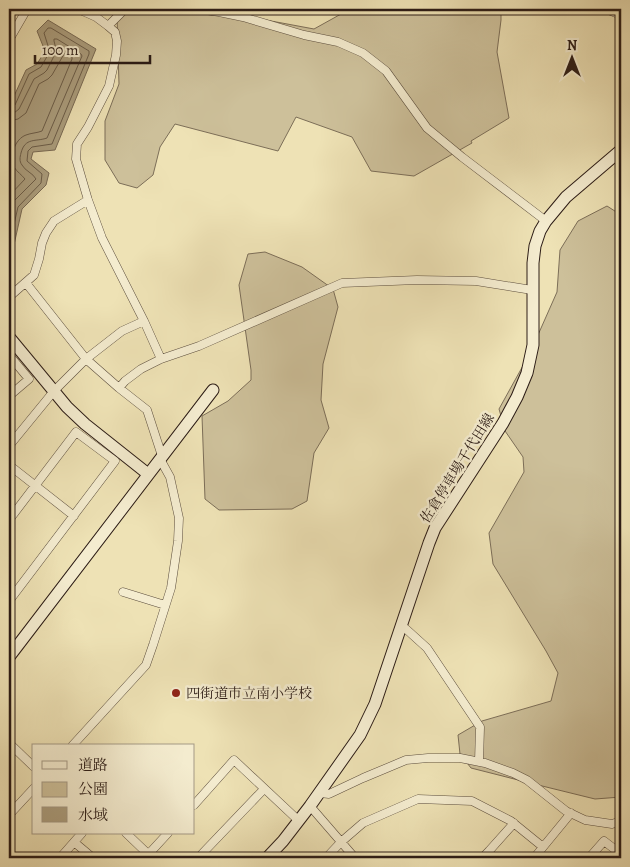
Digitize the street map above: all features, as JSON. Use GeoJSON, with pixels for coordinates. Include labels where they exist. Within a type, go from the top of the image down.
{"type":"FeatureCollection","features":[{"type":"Feature","properties":{"kind":"main road","name":"佐倉停車場千代田線"},"geometry":{"type":"LineString","coordinates":[[267,858],[283,841],[320,793],[366,725],[375,704],[428,543],[435,528],[503,423],[517,397],[527,373],[533,345],[533,263],[535,246],[540,231],[566,197],[621,150]]}},
{"type":"Feature","properties":{"kind":"main road"},"geometry":{"type":"LineString","coordinates":[[9,337],[67,407],[84,424],[148,474]]}},
{"type":"Feature","properties":{"kind":"main road"},"geometry":{"type":"LineString","coordinates":[[9,657],[213,390]]}},
{"type":"Feature","properties":{"kind":"street"},"geometry":{"type":"LineString","coordinates":[[9,40],[27,9]]}},
{"type":"Feature","properties":{"kind":"street"},"geometry":{"type":"LineString","coordinates":[[78,9],[96,17],[108,26],[115,32],[117,41],[109,86],[77,144],[76,159],[102,238],[161,358]]}},
{"type":"Feature","properties":{"kind":"street"},"geometry":{"type":"LineString","coordinates":[[108,26],[125,9]]}},
{"type":"Feature","properties":{"kind":"street"},"geometry":{"type":"LineString","coordinates":[[198,9],[243,17],[304,35],[338,42],[363,53],[386,71],[427,128],[546,221]]}},
{"type":"Feature","properties":{"kind":"street"},"geometry":{"type":"LineString","coordinates":[[606,9],[621,15]]}},
{"type":"Feature","properties":{"kind":"street"},"geometry":{"type":"LineString","coordinates":[[9,297],[34,276],[42,243],[54,221],[88,200]]}},
{"type":"Feature","properties":{"kind":"street"},"geometry":{"type":"LineString","coordinates":[[119,388],[140,369],[161,358],[199,346],[342,282],[417,280],[476,282],[532,290]]}},
{"type":"Feature","properties":{"kind":"street"},"geometry":{"type":"LineString","coordinates":[[26,283],[86,358],[147,410],[161,457],[170,477],[178,518],[178,541],[171,588],[146,665],[74,744]]}},
{"type":"Feature","properties":{"kind":"street"},"geometry":{"type":"LineString","coordinates":[[9,446],[54,391],[86,358],[122,331],[144,321]]}},
{"type":"Feature","properties":{"kind":"street"},"geometry":{"type":"LineString","coordinates":[[9,355],[29,379],[9,396]]}},
{"type":"Feature","properties":{"kind":"street"},"geometry":{"type":"LineString","coordinates":[[9,520],[76,432],[116,461],[9,600]]}},
{"type":"Feature","properties":{"kind":"street"},"geometry":{"type":"LineString","coordinates":[[9,465],[74,516]]}},
{"type":"Feature","properties":{"kind":"street"},"geometry":{"type":"LineString","coordinates":[[123,592],[165,605]]}},
{"type":"Feature","properties":{"kind":"street"},"geometry":{"type":"LineString","coordinates":[[401,626],[427,648],[480,728],[479,762]]}},
{"type":"Feature","properties":{"kind":"street"},"geometry":{"type":"LineString","coordinates":[[9,742],[32,766]]}},
{"type":"Feature","properties":{"kind":"street"},"geometry":{"type":"LineString","coordinates":[[320,793],[330,794],[406,760],[451,758],[479,762],[500,768],[527,780],[566,811],[585,820],[612,824],[621,821]]}},
{"type":"Feature","properties":{"kind":"street"},"geometry":{"type":"LineString","coordinates":[[195,804],[234,760],[299,821]]}},
{"type":"Feature","properties":{"kind":"street"},"geometry":{"type":"LineString","coordinates":[[198,858],[264,789]]}},
{"type":"Feature","properties":{"kind":"street"},"geometry":{"type":"LineString","coordinates":[[9,815],[32,790]]}},
{"type":"Feature","properties":{"kind":"street"},"geometry":{"type":"LineString","coordinates":[[326,858],[363,823],[418,799],[472,802],[480,805],[514,824],[543,847]]}},
{"type":"Feature","properties":{"kind":"street"},"geometry":{"type":"LineString","coordinates":[[310,806],[355,858]]}},
{"type":"Feature","properties":{"kind":"street"},"geometry":{"type":"LineString","coordinates":[[534,858],[570,813]]}},
{"type":"Feature","properties":{"kind":"street"},"geometry":{"type":"LineString","coordinates":[[482,858],[514,824]]}},
{"type":"Feature","properties":{"kind":"street"},"geometry":{"type":"LineString","coordinates":[[60,858],[81,834]]}},
{"type":"Feature","properties":{"kind":"street"},"geometry":{"type":"LineString","coordinates":[[127,834],[147,856],[167,834]]}},
{"type":"Feature","properties":{"kind":"street"},"geometry":{"type":"LineString","coordinates":[[589,858],[604,841],[621,854]]}},
{"type":"Feature","properties":{"kind":"street"},"geometry":{"type":"LineString","coordinates":[[74,842],[93,858]]}},
{"type":"Feature","properties":{"kind":"green space"},"geometry":{"type":"Polygon","coordinates":[[[127,9],[217,9],[314,29],[341,14],[329,9],[501,9],[497,52],[509,118],[471,141],[472,143],[414,176],[371,171],[352,137],[296,117],[278,151],[175,124],[160,147],[153,175],[137,188],[119,183],[105,160],[105,121],[119,84],[117,16],[127,9]]]}},
{"type":"Feature","properties":{"kind":"green space"},"geometry":{"type":"Polygon","coordinates":[[[607,206],[621,215],[621,797],[595,799],[471,768],[460,754],[458,735],[482,721],[551,701],[558,673],[493,564],[489,533],[524,472],[523,457],[503,428],[499,409],[530,353],[557,292],[560,250],[578,221],[607,206]]]}},
{"type":"Feature","properties":{"kind":"green space"},"geometry":{"type":"Polygon","coordinates":[[[265,252],[302,267],[333,289],[338,307],[323,364],[321,400],[329,428],[314,453],[307,501],[292,509],[219,510],[205,499],[202,416],[228,401],[251,380],[239,285],[248,254],[265,252]]]}},
{"type":"Feature","properties":{"kind":"water"},"geometry":{"type":"Polygon","coordinates":[[[48,20],[96,49],[55,150],[33,152],[31,159],[49,173],[46,185],[22,209],[9,267],[9,107],[26,70],[37,64],[45,51],[37,31],[48,20]]]}},
{"type":"Feature","properties":{"kind":"place","name":"四街道市立南小学校"},"geometry":{"type":"Point","coordinates":[176,693]}}]}
